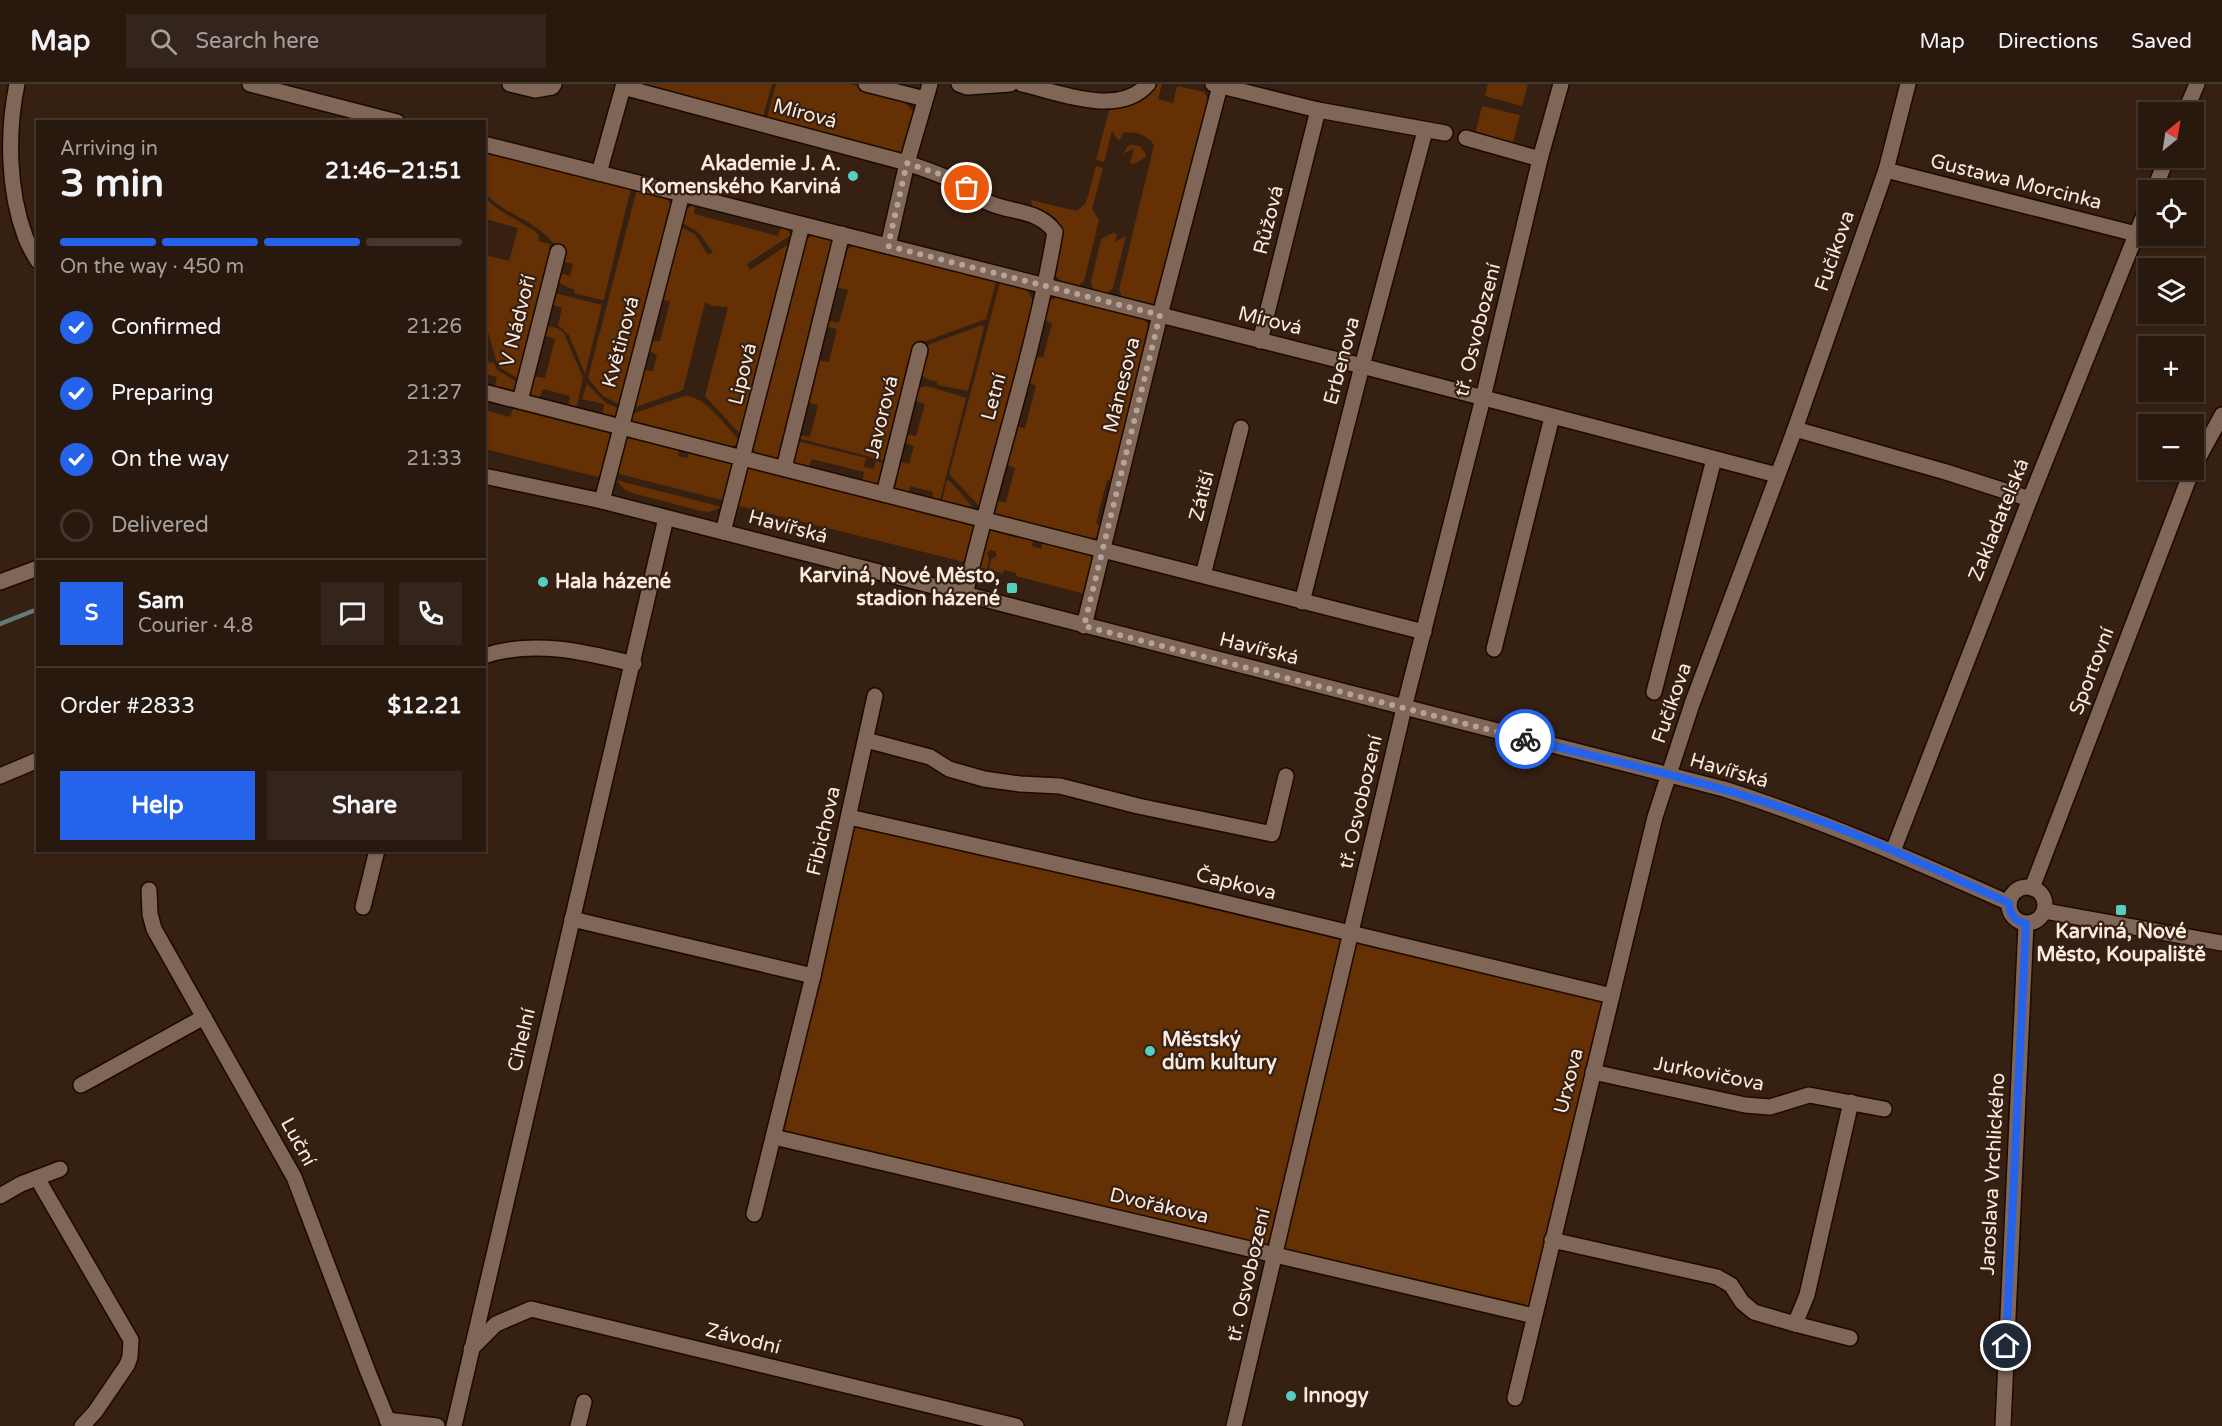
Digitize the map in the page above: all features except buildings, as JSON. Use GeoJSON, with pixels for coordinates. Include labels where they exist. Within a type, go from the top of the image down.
{"type":"FeatureCollection","features":[{"type":"Feature","properties":{"kind":"street"},"geometry":{"type":"LineString","coordinates":[[17,84],[13,103],[11,180],[25,237],[36,257]]}},
{"type":"Feature","properties":{"kind":"street"},"geometry":{"type":"LineString","coordinates":[[250,84],[296,90],[391,120]]}},
{"type":"Feature","properties":{"kind":"street"},"geometry":{"type":"LineString","coordinates":[[510,84],[535,90],[552,87],[554,84]]}},
{"type":"Feature","properties":{"kind":"street"},"geometry":{"type":"LineString","coordinates":[[866,84],[925,99]]}},
{"type":"Feature","properties":{"kind":"street"},"geometry":{"type":"LineString","coordinates":[[888,246],[907,163],[930,84]]}},
{"type":"Feature","properties":{"kind":"street"},"geometry":{"type":"LineString","coordinates":[[959,84],[968,87],[1010,84]]}},
{"type":"Feature","properties":{"kind":"street"},"geometry":{"type":"LineString","coordinates":[[1022,84],[1100,102],[1126,99],[1148,84]]}},
{"type":"Feature","properties":{"kind":"street","name":"tř. Osvobození"},"geometry":{"type":"LineString","coordinates":[[1234,1426],[1404,708],[1483,398],[1540,159],[1561,84]]}},
{"type":"Feature","properties":{"kind":"street","name":"Fučíkova"},"geometry":{"type":"LineString","coordinates":[[1670,776],[1692,704],[1795,429],[1886,170],[1908,84]]}},
{"type":"Feature","properties":{"kind":"street"},"geometry":{"type":"LineString","coordinates":[[2189,102],[2197,84]]}},
{"type":"Feature","properties":{"kind":"street","name":"Mírová"},"geometry":{"type":"LineString","coordinates":[[599,173],[623,85],[907,163],[945,176],[985,201],[1037,216],[1049,223],[1055,232],[1046,286]]}},
{"type":"Feature","properties":{"kind":"street"},"geometry":{"type":"LineString","coordinates":[[1216,85],[1318,110],[1445,133]]}},
{"type":"Feature","properties":{"kind":"street","name":"Mánesova"},"geometry":{"type":"LineString","coordinates":[[1084,626],[1216,85]]}},
{"type":"Feature","properties":{"kind":"street","name":"Růžová"},"geometry":{"type":"LineString","coordinates":[[1260,341],[1318,110]]}},
{"type":"Feature","properties":{"kind":"street","name":"Erbenova"},"geometry":{"type":"LineString","coordinates":[[1302,602],[1425,131]]}},
{"type":"Feature","properties":{"kind":"street"},"geometry":{"type":"LineString","coordinates":[[1466,138],[1540,159]]}},
{"type":"Feature","properties":{"kind":"street","name":"Mírová"},"geometry":{"type":"LineString","coordinates":[[486,145],[1483,398]]}},
{"type":"Feature","properties":{"kind":"street","name":"Gustawa Morcinka"},"geometry":{"type":"LineString","coordinates":[[1886,170],[2136,234]]}},
{"type":"Feature","properties":{"kind":"street","name":"Květinová"},"geometry":{"type":"LineString","coordinates":[[602,501],[682,194]]}},
{"type":"Feature","properties":{"kind":"street","name":"Lipová"},"geometry":{"type":"LineString","coordinates":[[723,532],[802,225]]}},
{"type":"Feature","properties":{"kind":"street","name":"Zakladatelská"},"geometry":{"type":"LineString","coordinates":[[1893,851],[2138,229]]}},
{"type":"Feature","properties":{"kind":"street"},"geometry":{"type":"LineString","coordinates":[[784,468],[842,234]]}},
{"type":"Feature","properties":{"kind":"street","name":"V Nádvoří"},"geometry":{"type":"LineString","coordinates":[[520,401],[558,252]]}},
{"type":"Feature","properties":{"kind":"street","name":"Letní"},"geometry":{"type":"LineString","coordinates":[[965,595],[983,519],[1046,286]]}},
{"type":"Feature","properties":{"kind":"street","name":"Javorová"},"geometry":{"type":"LineString","coordinates":[[884,494],[920,350]]}},
{"type":"Feature","properties":{"kind":"street"},"geometry":{"type":"LineString","coordinates":[[486,392],[1424,632]]}},
{"type":"Feature","properties":{"kind":"street"},"geometry":{"type":"LineString","coordinates":[[1483,398],[1777,475]]}},
{"type":"Feature","properties":{"kind":"street","name":"Sportovní"},"geometry":{"type":"LineString","coordinates":[[2204,449],[2222,415]]}},
{"type":"Feature","properties":{"kind":"street"},"geometry":{"type":"LineString","coordinates":[[1494,649],[1552,417]]}},
{"type":"Feature","properties":{"kind":"street","name":"Zátiší"},"geometry":{"type":"LineString","coordinates":[[1203,575],[1241,428]]}},
{"type":"Feature","properties":{"kind":"street"},"geometry":{"type":"LineString","coordinates":[[1795,429],[1946,472],[2030,499]]}},
{"type":"Feature","properties":{"kind":"street","name":"Fučíkova"},"geometry":{"type":"LineString","coordinates":[[1654,692],[1714,459]]}},
{"type":"Feature","properties":{"kind":"street","name":"Havířská"},"geometry":{"type":"LineString","coordinates":[[486,476],[602,501],[1724,789],[1787,809],[1893,851],[2009,903]]}},
{"type":"Feature","properties":{"kind":"street","name":"Sportovní"},"geometry":{"type":"LineString","coordinates":[[2032,888],[2189,480]]}},
{"type":"Feature","properties":{"kind":"street","name":"Cihelní"},"geometry":{"type":"LineString","coordinates":[[454,1426],[634,664],[666,518]]}},
{"type":"Feature","properties":{"kind":"street"},"geometry":{"type":"LineString","coordinates":[[0,582],[36,569]]}},
{"type":"Feature","properties":{"kind":"street"},"geometry":{"type":"LineString","coordinates":[[486,655],[501,650],[542,648],[581,651],[634,664]]}},
{"type":"Feature","properties":{"kind":"street","name":"Fibichova"},"geometry":{"type":"LineString","coordinates":[[754,1214],[813,976],[875,696]]}},
{"type":"Feature","properties":{"kind":"street"},"geometry":{"type":"LineString","coordinates":[[866,740],[930,757],[949,769],[984,779],[1060,786],[1138,806],[1272,834],[1286,776]]}},
{"type":"Feature","properties":{"kind":"street"},"geometry":{"type":"LineString","coordinates":[[0,776],[36,761]]}},
{"type":"Feature","properties":{"kind":"street","name":"Urxova"},"geometry":{"type":"LineString","coordinates":[[1515,1398],[1655,817],[1670,776]]}},
{"type":"Feature","properties":{"kind":"street","name":"Čapkova"},"geometry":{"type":"LineString","coordinates":[[849,817],[1612,996]]}},
{"type":"Feature","properties":{"kind":"street"},"geometry":{"type":"LineString","coordinates":[[363,907],[377,852]]}},
{"type":"Feature","properties":{"kind":"street"},"geometry":{"type":"LineString","coordinates":[[2032,888],[2042,895],[2045,911],[2037,921],[2026,924],[2015,919],[2011,914],[2009,903],[2014,892],[2032,888]]}},
{"type":"Feature","properties":{"kind":"street","name":"Luční"},"geometry":{"type":"LineString","coordinates":[[149,890],[150,914],[154,929],[294,1177],[389,1423]]}},
{"type":"Feature","properties":{"kind":"street"},"geometry":{"type":"LineString","coordinates":[[2045,911],[2222,943]]}},
{"type":"Feature","properties":{"kind":"street"},"geometry":{"type":"LineString","coordinates":[[572,919],[813,976]]}},
{"type":"Feature","properties":{"kind":"street","name":"Jaroslava Vrchlického"},"geometry":{"type":"LineString","coordinates":[[2002,1426],[2026,924]]}},
{"type":"Feature","properties":{"kind":"street"},"geometry":{"type":"LineString","coordinates":[[81,1085],[204,1017]]}},
{"type":"Feature","properties":{"kind":"street","name":"Jurkovičova"},"geometry":{"type":"LineString","coordinates":[[1593,1072],[1745,1105],[1770,1107],[1809,1095],[1884,1109]]}},
{"type":"Feature","properties":{"kind":"street"},"geometry":{"type":"LineString","coordinates":[[1795,1324],[1808,1295],[1851,1102]]}},
{"type":"Feature","properties":{"kind":"street","name":"Dvořákova"},"geometry":{"type":"LineString","coordinates":[[774,1137],[1534,1316]]}},
{"type":"Feature","properties":{"kind":"street"},"geometry":{"type":"LineString","coordinates":[[0,1196],[21,1184],[60,1169]]}},
{"type":"Feature","properties":{"kind":"street"},"geometry":{"type":"LineString","coordinates":[[37,1178],[131,1340],[127,1365],[95,1412],[82,1426]]}},
{"type":"Feature","properties":{"kind":"street"},"geometry":{"type":"LineString","coordinates":[[1552,1240],[1717,1277],[1731,1286],[1742,1302],[1754,1312],[1850,1338]]}},
{"type":"Feature","properties":{"kind":"street","name":"Závodní"},"geometry":{"type":"LineString","coordinates":[[471,1349],[496,1324],[531,1309],[1016,1426]]}},
{"type":"Feature","properties":{"kind":"street"},"geometry":{"type":"LineString","coordinates":[[578,1426],[585,1402]]}},
{"type":"Feature","properties":{"kind":"street"},"geometry":{"type":"LineString","coordinates":[[389,1423],[437,1426]]}},
{"type":"Feature","properties":{"kind":"shaded area"},"geometry":{"type":"Polygon","coordinates":[[[632,84],[772,84],[762,120],[632,84]]]}},
{"type":"Feature","properties":{"kind":"shaded area"},"geometry":{"type":"Polygon","coordinates":[[[776,84],[850,84],[906,99],[905,102],[913,112],[901,157],[766,121],[776,84]]]}},
{"type":"Feature","properties":{"kind":"shaded area"},"geometry":{"type":"Polygon","coordinates":[[[1155,84],[1162,84],[1158,99],[1173,103],[1177,86],[1204,92],[1210,103],[1157,301],[1152,304],[1122,297],[1119,290],[1154,145],[1144,136],[1132,132],[1123,133],[1119,141],[1112,131],[1104,162],[1096,160],[1110,107],[1155,84]]]}},
{"type":"Feature","properties":{"kind":"shaded area"},"geometry":{"type":"Polygon","coordinates":[[[1488,84],[1528,84],[1522,106],[1485,96],[1488,84]]]}},
{"type":"Feature","properties":{"kind":"shaded area"},"geometry":{"type":"Polygon","coordinates":[[[1482,106],[1520,115],[1512,145],[1475,135],[1482,106]]]}},
{"type":"Feature","properties":{"kind":"shaded area"},"geometry":{"type":"Polygon","coordinates":[[[1128,146],[1140,146],[1146,157],[1134,164],[1130,163],[1134,148],[1123,154],[1128,146]]]}},
{"type":"Feature","properties":{"kind":"shaded area"},"geometry":{"type":"Polygon","coordinates":[[[492,152],[631,188],[604,299],[574,293],[575,290],[561,284],[557,272],[570,276],[573,264],[560,261],[559,250],[544,234],[502,207],[486,193],[486,154],[492,152]]]}},
{"type":"Feature","properties":{"kind":"shaded area"},"geometry":{"type":"Polygon","coordinates":[[[1096,166],[1103,168],[1092,209],[1099,220],[1084,281],[1079,286],[1062,282],[1056,276],[1055,269],[1062,232],[1056,218],[1033,207],[1031,200],[1077,211],[1086,203],[1096,166]]]}},
{"type":"Feature","properties":{"kind":"shaded area"},"geometry":{"type":"Polygon","coordinates":[[[637,189],[666,197],[672,206],[620,405],[603,396],[588,378],[637,189]]]}},
{"type":"Feature","properties":{"kind":"shaded area"},"geometry":{"type":"Polygon","coordinates":[[[486,199],[498,209],[535,231],[539,236],[538,241],[550,244],[549,249],[555,251],[520,380],[498,366],[486,326],[486,255],[509,261],[518,228],[486,219],[486,199]]]}},
{"type":"Feature","properties":{"kind":"shaded area"},"geometry":{"type":"Polygon","coordinates":[[[693,205],[694,214],[778,236],[781,226],[786,228],[791,235],[747,264],[750,270],[790,243],[741,435],[705,396],[728,307],[713,306],[705,302],[683,390],[634,408],[642,370],[653,371],[657,355],[648,350],[650,341],[660,341],[670,302],[661,299],[680,227],[695,234],[708,255],[713,252],[698,232],[679,221],[684,210],[693,205]]]}},
{"type":"Feature","properties":{"kind":"shaded area"},"geometry":{"type":"Polygon","coordinates":[[[1113,233],[1117,234],[1115,242],[1126,236],[1113,288],[1107,294],[1093,290],[1091,282],[1101,239],[1113,233]]]}},
{"type":"Feature","properties":{"kind":"shaded area"},"geometry":{"type":"Polygon","coordinates":[[[815,234],[827,236],[834,245],[782,454],[771,460],[756,454],[751,444],[805,240],[815,234]]]}},
{"type":"Feature","properties":{"kind":"shaded area"},"geometry":{"type":"Polygon","coordinates":[[[855,245],[996,282],[986,319],[926,341],[919,340],[886,461],[794,437],[799,435],[810,437],[818,405],[807,402],[817,360],[829,362],[837,329],[825,326],[827,320],[839,323],[848,290],[836,287],[843,252],[855,245]]]}},
{"type":"Feature","properties":{"kind":"shaded area"},"geometry":{"type":"Polygon","coordinates":[[[1000,282],[1027,291],[1033,300],[1034,307],[980,507],[949,474],[1000,282]]]}},
{"type":"Feature","properties":{"kind":"shaded area"},"geometry":{"type":"Polygon","coordinates":[[[558,294],[602,305],[585,374],[569,335],[558,325],[562,308],[551,304],[553,296],[558,294]]]}},
{"type":"Feature","properties":{"kind":"shaded area"},"geometry":{"type":"Polygon","coordinates":[[[1062,296],[1143,318],[1151,328],[1115,478],[1107,480],[1096,523],[1102,528],[1099,536],[1089,541],[997,518],[993,511],[995,501],[1006,502],[1015,468],[1005,464],[1013,430],[1018,427],[1025,428],[1036,386],[1027,381],[1034,357],[1043,357],[1052,324],[1043,319],[1049,301],[1062,296]]]}},
{"type":"Feature","properties":{"kind":"shaded area"},"geometry":{"type":"Polygon","coordinates":[[[544,325],[557,328],[564,333],[583,378],[576,410],[568,406],[570,396],[543,389],[539,399],[528,396],[532,376],[545,378],[555,339],[543,335],[544,325]]]}},
{"type":"Feature","properties":{"kind":"shaded area"},"geometry":{"type":"Polygon","coordinates":[[[982,325],[984,327],[968,391],[937,385],[937,382],[927,379],[920,372],[925,346],[982,325]]]}},
{"type":"Feature","properties":{"kind":"shaded area"},"geometry":{"type":"Polygon","coordinates":[[[486,361],[494,363],[497,370],[519,383],[515,392],[493,391],[497,377],[486,374],[486,361]]]}},
{"type":"Feature","properties":{"kind":"shaded area"},"geometry":{"type":"Polygon","coordinates":[[[587,384],[606,403],[620,409],[619,413],[610,419],[602,416],[604,404],[582,399],[587,384]]]}},
{"type":"Feature","properties":{"kind":"shaded area"},"geometry":{"type":"Polygon","coordinates":[[[927,386],[966,398],[939,504],[931,502],[933,492],[910,486],[907,496],[893,487],[898,461],[909,464],[914,446],[903,442],[905,434],[916,436],[925,404],[914,401],[918,388],[927,386]]]}},
{"type":"Feature","properties":{"kind":"shaded area"},"geometry":{"type":"Polygon","coordinates":[[[684,396],[692,397],[707,406],[738,439],[738,443],[729,449],[636,425],[632,421],[632,414],[684,396]]]}},
{"type":"Feature","properties":{"kind":"shaded area"},"geometry":{"type":"Polygon","coordinates":[[[514,406],[607,428],[611,445],[601,475],[598,477],[486,449],[486,411],[510,417],[514,406]]]}},
{"type":"Feature","properties":{"kind":"shaded area"},"geometry":{"type":"Polygon","coordinates":[[[632,435],[680,445],[678,456],[687,458],[690,448],[729,460],[733,467],[726,501],[615,473],[624,440],[632,435]]]}},
{"type":"Feature","properties":{"kind":"shaded area"},"geometry":{"type":"Polygon","coordinates":[[[797,441],[866,458],[864,467],[874,469],[876,461],[885,464],[881,481],[875,485],[862,484],[864,472],[812,459],[808,470],[796,465],[793,461],[797,441]]]}},
{"type":"Feature","properties":{"kind":"shaded area"},"geometry":{"type":"Polygon","coordinates":[[[747,466],[970,521],[975,536],[968,563],[735,505],[747,466]]]}},
{"type":"Feature","properties":{"kind":"shaded area"},"geometry":{"type":"Polygon","coordinates":[[[616,480],[722,507],[709,512],[701,511],[632,493],[624,489],[616,480]]]}},
{"type":"Feature","properties":{"kind":"shaded area"},"geometry":{"type":"Polygon","coordinates":[[[947,480],[950,481],[975,510],[941,505],[947,480]]]}},
{"type":"Feature","properties":{"kind":"shaded area"},"geometry":{"type":"Polygon","coordinates":[[[991,529],[1034,535],[1032,546],[1041,549],[1044,538],[1090,553],[1093,561],[1085,594],[1016,576],[1016,573],[1004,570],[1003,573],[989,570],[991,559],[997,556],[995,551],[990,550],[987,553],[989,559],[987,569],[978,567],[988,532],[991,529]]]}},
{"type":"Feature","properties":{"kind":"shaded area"},"geometry":{"type":"Polygon","coordinates":[[[855,825],[1604,1002],[1529,1310],[784,1132],[855,825]]]}},
{"type":"Feature","properties":{"kind":"waterway"},"geometry":{"type":"LineString","coordinates":[[0,624],[36,610]]}},
{"type":"Feature","properties":{"kind":"way so far"},"geometry":{"type":"LineString","coordinates":[[967,188],[945,176],[907,163],[888,246],[1160,315],[1084,626],[1525,739]]}},
{"type":"Feature","properties":{"kind":"place","name":"Akademie J. A. Komenského Karviná"},"geometry":{"type":"Point","coordinates":[853,176]}},
{"type":"Feature","properties":{"kind":"place","name":"Hala házené"},"geometry":{"type":"Point","coordinates":[543,582]}},
{"type":"Feature","properties":{"kind":"place","name":"Karviná, Nové Město, stadion házené"},"geometry":{"type":"Point","coordinates":[1012,588]}},
{"type":"Feature","properties":{"kind":"place","name":"Karviná, Nové Město, Koupaliště"},"geometry":{"type":"Point","coordinates":[2121,910]}},
{"type":"Feature","properties":{"kind":"place","name":"Městský dům kultury"},"geometry":{"type":"Point","coordinates":[1150,1051]}},
{"type":"Feature","properties":{"kind":"place","name":"Innogy"},"geometry":{"type":"Point","coordinates":[1291,1396]}},
{"type":"Feature","properties":{"kind":"route"},"geometry":{"type":"LineString","coordinates":[[1525,739],[1724,789],[1787,809],[1893,851],[2009,903],[2009,909],[2015,919],[2026,924],[2006,1346]]}}]}
